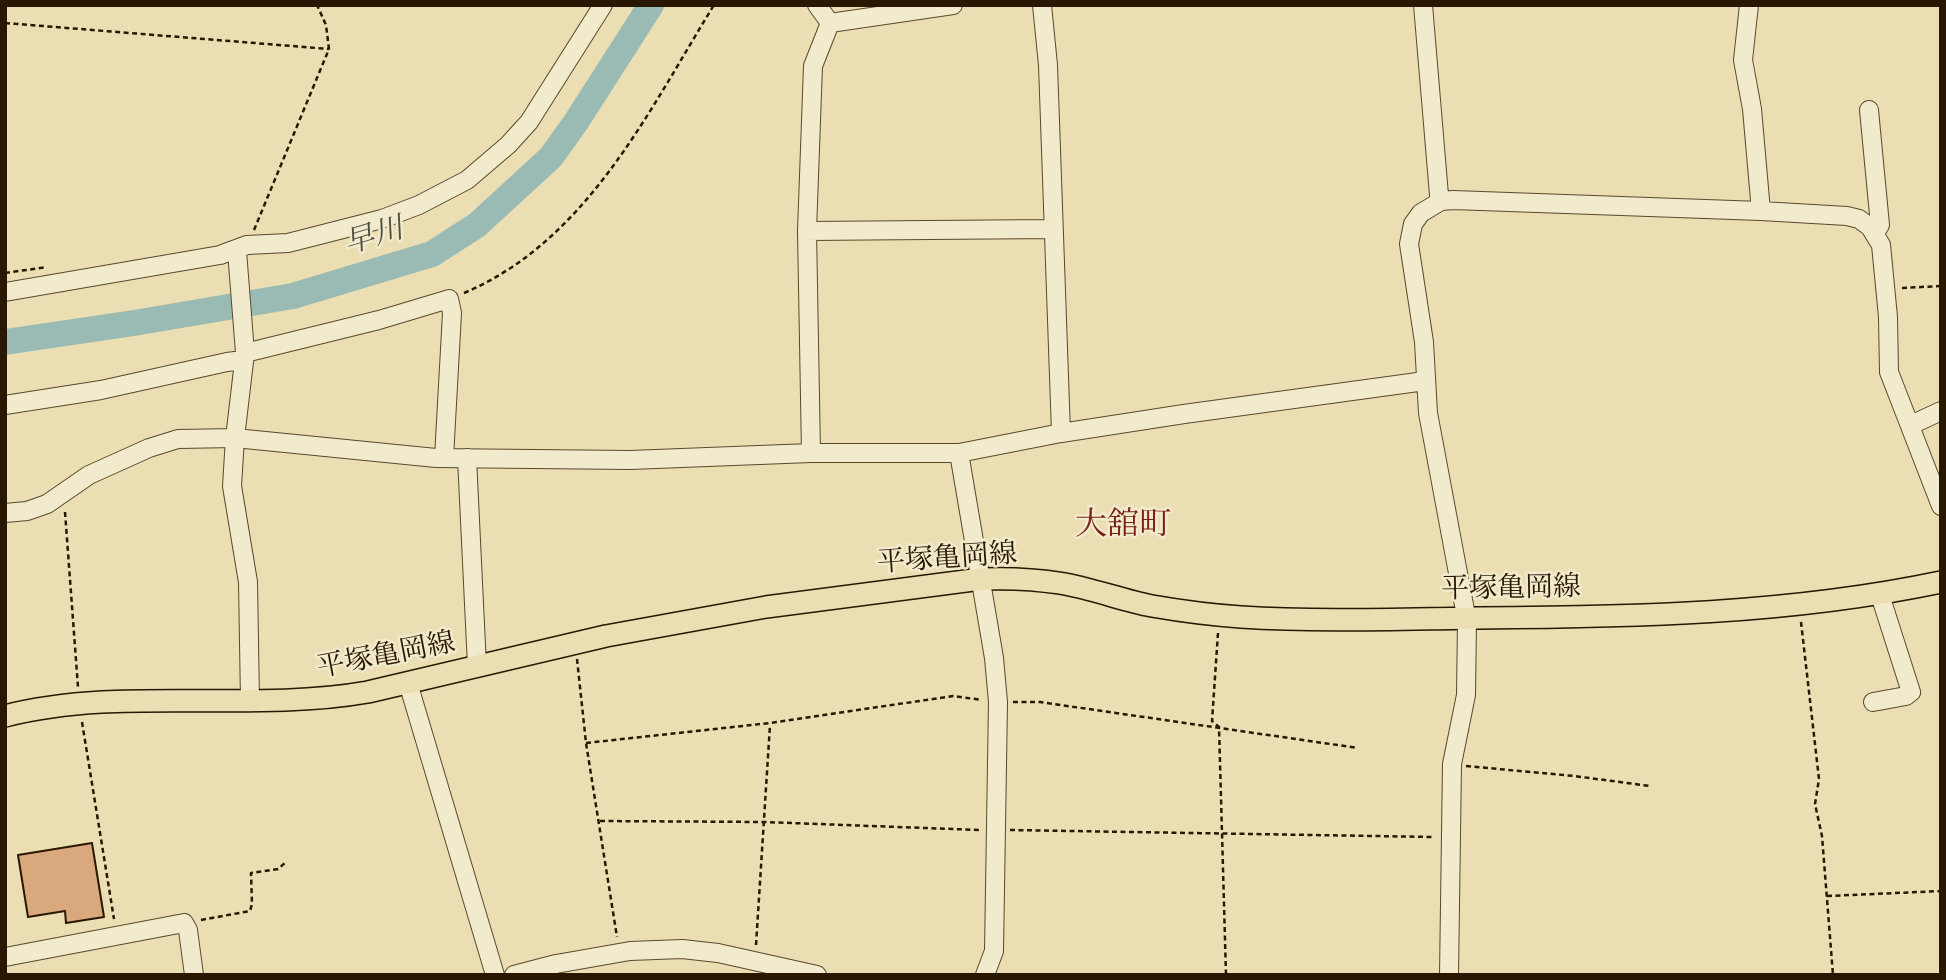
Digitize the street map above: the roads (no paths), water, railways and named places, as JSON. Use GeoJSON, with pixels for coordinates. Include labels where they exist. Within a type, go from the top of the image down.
{"type":"FeatureCollection","features":[{"type":"Feature","properties":{"kind":"main road","name":"平塚亀岡線"},"geometry":{"type":"LineString","coordinates":[[5,716],[34,709],[85,703],[250,702],[329,698],[408,683],[575,643],[766,607],[981,579],[1009,578],[1058,583],[1151,606],[1240,617],[1335,620],[1692,613],[1799,605],[1880,595],[1941,582]]}},
{"type":"Feature","properties":{"kind":"street"},"geometry":{"type":"LineString","coordinates":[[5,292],[288,243],[382,219],[419,205],[467,180],[501,152],[529,122],[603,5]]}},
{"type":"Feature","properties":{"kind":"street"},"geometry":{"type":"LineString","coordinates":[[817,5],[830,23]]}},
{"type":"Feature","properties":{"kind":"street"},"geometry":{"type":"LineString","coordinates":[[830,23],[953,5]]}},
{"type":"Feature","properties":{"kind":"street"},"geometry":{"type":"LineString","coordinates":[[1042,5],[1048,65],[1061,433]]}},
{"type":"Feature","properties":{"kind":"street"},"geometry":{"type":"LineString","coordinates":[[1423,5],[1441,201]]}},
{"type":"Feature","properties":{"kind":"street"},"geometry":{"type":"LineString","coordinates":[[1749,5],[1743,60],[1752,109],[1761,211]]}},
{"type":"Feature","properties":{"kind":"street"},"geometry":{"type":"LineString","coordinates":[[811,453],[807,231],[813,66],[830,23]]}},
{"type":"Feature","properties":{"kind":"street"},"geometry":{"type":"LineString","coordinates":[[1869,110],[1880,225],[1875,233]]}},
{"type":"Feature","properties":{"kind":"street"},"geometry":{"type":"LineString","coordinates":[[1449,975],[1452,764],[1466,695],[1466,618],[1428,414],[1424,342],[1409,244],[1413,224],[1421,213],[1441,201],[1761,211],[1859,219],[1875,233],[1881,245],[1886,289],[1889,372],[1941,506]]}},
{"type":"Feature","properties":{"kind":"street"},"geometry":{"type":"LineString","coordinates":[[807,231],[1052,229]]}},
{"type":"Feature","properties":{"kind":"street"},"geometry":{"type":"LineString","coordinates":[[240,250],[244,353],[232,486],[248,582],[250,702]]}},
{"type":"Feature","properties":{"kind":"street"},"geometry":{"type":"LineString","coordinates":[[5,405],[100,390],[227,362],[244,353],[379,320],[449,299],[452,313],[443,458]]}},
{"type":"Feature","properties":{"kind":"street"},"geometry":{"type":"LineString","coordinates":[[5,513],[27,511],[47,505],[89,475],[169,440],[236,430],[443,458],[630,460],[811,453],[959,453],[1061,433],[1305,396],[1426,381]]}},
{"type":"Feature","properties":{"kind":"street"},"geometry":{"type":"LineString","coordinates":[[1911,425],[1941,411]]}},
{"type":"Feature","properties":{"kind":"street"},"geometry":{"type":"LineString","coordinates":[[959,453],[994,658],[998,702],[994,951],[985,975]]}},
{"type":"Feature","properties":{"kind":"street"},"geometry":{"type":"LineString","coordinates":[[467,458],[477,666]]}},
{"type":"Feature","properties":{"kind":"street"},"geometry":{"type":"LineString","coordinates":[[1873,702],[1906,696],[1911,692],[1880,595]]}},
{"type":"Feature","properties":{"kind":"street"},"geometry":{"type":"LineString","coordinates":[[408,683],[495,975]]}},
{"type":"Feature","properties":{"kind":"street"},"geometry":{"type":"LineString","coordinates":[[5,957],[184,923],[188,930],[194,975]]}},
{"type":"Feature","properties":{"kind":"street"},"geometry":{"type":"LineString","coordinates":[[514,975],[556,964],[630,951],[682,949],[718,953],[817,975]]}},
{"type":"Feature","properties":{"kind":"waterway","name":"早川"},"geometry":{"type":"LineString","coordinates":[[5,342],[293,296],[432,254],[477,225],[551,157],[651,5]]}},
{"type":"Feature","properties":{"kind":"district","name":"大舘町"},"geometry":{"type":"Point","coordinates":[1123,526]}}]}
